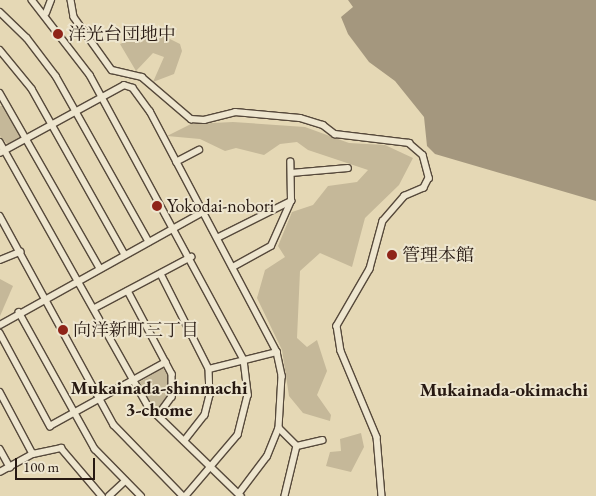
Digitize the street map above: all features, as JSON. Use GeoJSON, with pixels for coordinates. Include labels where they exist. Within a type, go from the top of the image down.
{"type":"FeatureCollection","features":[{"type":"Feature","properties":{"kind":"street"},"geometry":{"type":"LineString","coordinates":[[0,216],[100,400],[124,437],[184,496],[213,469],[238,435],[245,416],[244,360],[191,257],[103,98],[46,13],[32,0]]}},
{"type":"Feature","properties":{"kind":"street"},"geometry":{"type":"LineString","coordinates":[[46,13],[51,0]]}},
{"type":"Feature","properties":{"kind":"street"},"geometry":{"type":"LineString","coordinates":[[71,0],[74,17],[112,70],[142,77],[191,119],[204,120],[235,112],[300,118],[323,125],[335,134],[409,143],[422,155],[429,166],[424,188],[405,196],[383,221],[370,269],[337,326],[341,351],[376,437],[382,496]]}},
{"type":"Feature","properties":{"kind":"street"},"geometry":{"type":"LineString","coordinates":[[0,12],[28,38],[78,111],[149,242]]}},
{"type":"Feature","properties":{"kind":"street"},"geometry":{"type":"LineString","coordinates":[[0,50],[32,89],[54,124],[125,255]]}},
{"type":"Feature","properties":{"kind":"street"},"geometry":{"type":"LineString","coordinates":[[0,142],[3,152],[75,281],[96,308],[134,381],[159,415],[240,495],[267,457],[279,428],[282,376],[277,352],[218,238],[133,88],[124,86],[3,152]]}},
{"type":"Feature","properties":{"kind":"street"},"geometry":{"type":"LineString","coordinates":[[0,93],[3,102],[29,137],[100,268]]}},
{"type":"Feature","properties":{"kind":"street"},"geometry":{"type":"LineString","coordinates":[[176,162],[199,150]]}},
{"type":"Feature","properties":{"kind":"street"},"geometry":{"type":"LineString","coordinates":[[233,267],[271,246],[291,201],[290,162]]}},
{"type":"Feature","properties":{"kind":"street"},"geometry":{"type":"LineString","coordinates":[[291,173],[348,168]]}},
{"type":"Feature","properties":{"kind":"street"},"geometry":{"type":"LineString","coordinates":[[218,238],[291,201]]}},
{"type":"Feature","properties":{"kind":"street"},"geometry":{"type":"LineString","coordinates":[[0,325],[44,298],[203,212]]}},
{"type":"Feature","properties":{"kind":"street"},"geometry":{"type":"LineString","coordinates":[[0,260],[20,252]]}},
{"type":"Feature","properties":{"kind":"street"},"geometry":{"type":"LineString","coordinates":[[96,308],[191,257]]}},
{"type":"Feature","properties":{"kind":"street"},"geometry":{"type":"LineString","coordinates":[[161,274],[209,368],[210,395],[205,415],[185,441]]}},
{"type":"Feature","properties":{"kind":"street"},"geometry":{"type":"LineString","coordinates":[[128,291],[166,362],[172,397],[159,415]]}},
{"type":"Feature","properties":{"kind":"street"},"geometry":{"type":"LineString","coordinates":[[19,312],[73,414],[95,448],[140,496]]}},
{"type":"Feature","properties":{"kind":"street"},"geometry":{"type":"LineString","coordinates":[[0,334],[50,426],[166,362]]}},
{"type":"Feature","properties":{"kind":"street"},"geometry":{"type":"LineString","coordinates":[[209,368],[277,352]]}},
{"type":"Feature","properties":{"kind":"street"},"geometry":{"type":"LineString","coordinates":[[0,392],[33,454]]}},
{"type":"Feature","properties":{"kind":"street"},"geometry":{"type":"LineString","coordinates":[[279,428],[296,446]]}},
{"type":"Feature","properties":{"kind":"street"},"geometry":{"type":"LineString","coordinates":[[296,446],[322,440]]}},
{"type":"Feature","properties":{"kind":"street"},"geometry":{"type":"LineString","coordinates":[[285,496],[296,446]]}},
{"type":"Feature","properties":{"kind":"street"},"geometry":{"type":"LineString","coordinates":[[0,448],[10,467]]}},
{"type":"Feature","properties":{"kind":"street"},"geometry":{"type":"LineString","coordinates":[[0,472],[33,454],[61,448],[102,496]]}},
{"type":"Feature","properties":{"kind":"street"},"geometry":{"type":"LineString","coordinates":[[109,496],[125,481]]}},
{"type":"Feature","properties":{"kind":"shaded area"},"geometry":{"type":"Polygon","coordinates":[[[348,0],[596,0],[596,201],[435,154],[427,146],[424,117],[395,81],[369,62],[348,34],[341,17],[353,7],[348,0]]]}},
{"type":"Feature","properties":{"kind":"shaded area"},"geometry":{"type":"Polygon","coordinates":[[[152,30],[180,44],[182,51],[174,74],[153,82],[164,57],[153,53],[136,71],[120,44],[152,30]]]}},
{"type":"Feature","properties":{"kind":"shaded area"},"geometry":{"type":"Polygon","coordinates":[[[6,105],[23,138],[8,145],[0,136],[0,106],[6,105]]]}},
{"type":"Feature","properties":{"kind":"shaded area"},"geometry":{"type":"Polygon","coordinates":[[[233,122],[305,127],[349,143],[385,145],[413,158],[399,185],[365,218],[352,267],[320,253],[300,271],[297,338],[307,347],[317,340],[327,371],[317,395],[331,415],[330,421],[303,413],[289,396],[282,350],[257,298],[265,270],[285,257],[278,246],[292,212],[313,205],[328,186],[357,182],[368,170],[308,150],[297,142],[280,144],[264,155],[236,148],[225,151],[200,139],[167,136],[191,124],[233,122]]]}},
{"type":"Feature","properties":{"kind":"shaded area"},"geometry":{"type":"Polygon","coordinates":[[[0,279],[13,286],[0,316],[0,279]]]}},
{"type":"Feature","properties":{"kind":"shaded area"},"geometry":{"type":"Polygon","coordinates":[[[163,368],[171,381],[169,396],[157,411],[138,383],[163,368]]]}},
{"type":"Feature","properties":{"kind":"shaded area"},"geometry":{"type":"Polygon","coordinates":[[[361,433],[364,447],[351,472],[326,466],[330,452],[341,451],[340,439],[361,433]]]}},
{"type":"Feature","properties":{"kind":"place","name":"洋光台団地中"},"geometry":{"type":"Point","coordinates":[58,34]}},
{"type":"Feature","properties":{"kind":"place","name":"Yokodai-nobori"},"geometry":{"type":"Point","coordinates":[157,206]}},
{"type":"Feature","properties":{"kind":"place","name":"管理本館"},"geometry":{"type":"Point","coordinates":[392,255]}},
{"type":"Feature","properties":{"kind":"place","name":"向洋新町三丁目"},"geometry":{"type":"Point","coordinates":[63,330]}},
{"type":"Feature","properties":{"kind":"district","name":"Mukainada-okimachi"},"geometry":{"type":"Point","coordinates":[504,390]}},
{"type":"Feature","properties":{"kind":"district","name":"Mukainada-shinmachi 3-chome"},"geometry":{"type":"Point","coordinates":[159,399]}}]}
